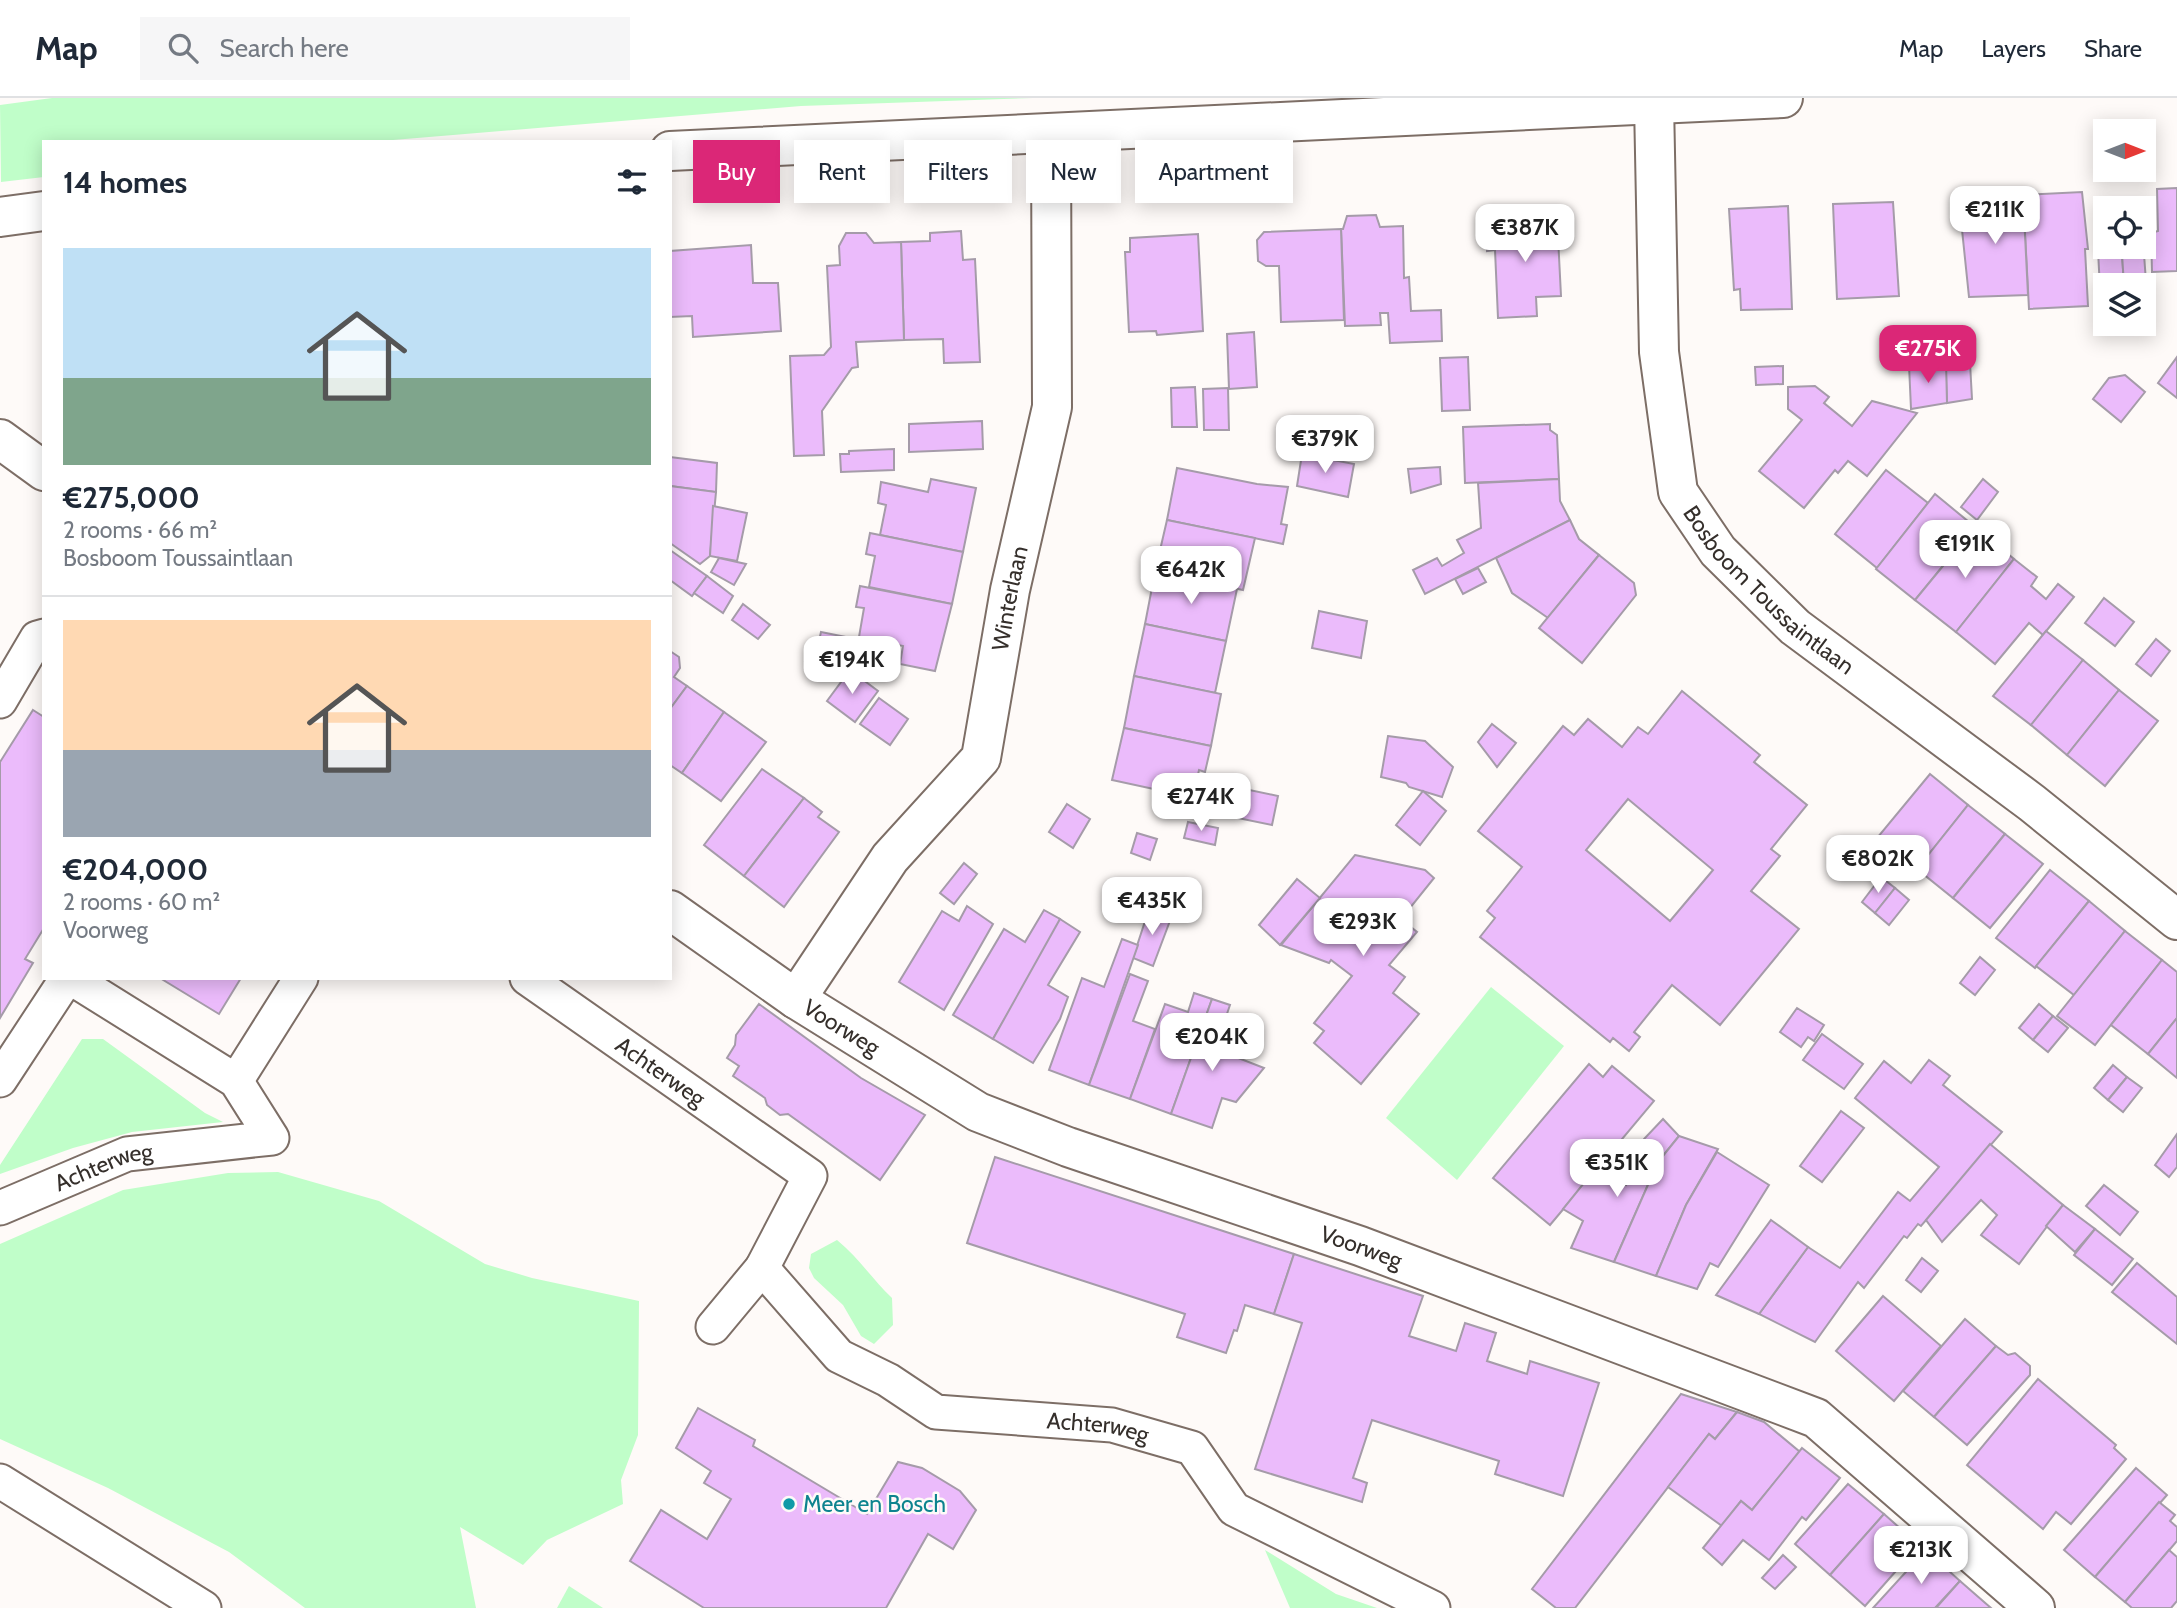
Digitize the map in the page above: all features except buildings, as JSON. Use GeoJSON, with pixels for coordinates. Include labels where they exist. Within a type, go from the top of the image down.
{"type":"FeatureCollection","features":[{"type":"Feature","properties":{"kind":"street"},"geometry":{"type":"LineString","coordinates":[[672,151],[1051,134],[1319,109],[1783,98]]}},
{"type":"Feature","properties":{"kind":"street","name":"Bosboom Toussaintlaan"},"geometry":{"type":"LineString","coordinates":[[1654,103],[1659,352],[1678,492],[1717,551],[1795,626],[2032,803],[2177,920]]}},
{"type":"Feature","properties":{"kind":"street","name":"Winterlaan"},"geometry":{"type":"LineString","coordinates":[[796,999],[890,858],[981,758],[1010,590],[1052,407],[1051,134]]}},
{"type":"Feature","properties":{"kind":"street"},"geometry":{"type":"LineString","coordinates":[[0,217],[42,211]]}},
{"type":"Feature","properties":{"kind":"street"},"geometry":{"type":"LineString","coordinates":[[0,439],[42,470]]}},
{"type":"Feature","properties":{"kind":"street","name":"Voorweg"},"geometry":{"type":"LineString","coordinates":[[672,912],[796,999],[978,1112],[1069,1147],[1360,1246],[1816,1418],[2035,1608]]}},
{"type":"Feature","properties":{"kind":"lane"},"geometry":{"type":"LineString","coordinates":[[0,701],[37,638],[42,637]]}},
{"type":"Feature","properties":{"kind":"lane","name":"Achterweg"},"geometry":{"type":"LineString","coordinates":[[0,1080],[68,980]]}},
{"type":"Feature","properties":{"kind":"lane","name":"Achterweg"},"geometry":{"type":"LineString","coordinates":[[0,1208],[127,1154],[272,1138],[236,1081],[72,980]]}},
{"type":"Feature","properties":{"kind":"lane"},"geometry":{"type":"LineString","coordinates":[[236,1081],[300,980]]}},
{"type":"Feature","properties":{"kind":"lane","name":"Achterweg"},"geometry":{"type":"LineString","coordinates":[[530,980],[810,1176],[762,1268],[713,1328]]}},
{"type":"Feature","properties":{"kind":"lane","name":"Achterweg"},"geometry":{"type":"LineString","coordinates":[[762,1268],[839,1356],[888,1380],[936,1412],[1112,1425],[1192,1448],[1234,1509],[1433,1608]]}},
{"type":"Feature","properties":{"kind":"lane"},"geometry":{"type":"LineString","coordinates":[[0,1481],[204,1608]]}},
{"type":"Feature","properties":{"kind":"green space"},"geometry":{"type":"Polygon","coordinates":[[[52,98],[1033,98],[801,106],[393,140],[42,140],[42,177],[1,182],[0,105],[52,98]]]}},
{"type":"Feature","properties":{"kind":"green space"},"geometry":{"type":"Polygon","coordinates":[[[1491,987],[1564,1046],[1457,1180],[1386,1118],[1491,987]]]}},
{"type":"Feature","properties":{"kind":"green space"},"geometry":{"type":"Polygon","coordinates":[[[82,1039],[103,1039],[205,1113],[223,1122],[132,1132],[73,1148],[0,1174],[0,1165],[82,1039]]]}},
{"type":"Feature","properties":{"kind":"green space"},"geometry":{"type":"Polygon","coordinates":[[[278,1172],[379,1201],[485,1264],[532,1278],[639,1301],[638,1435],[621,1480],[623,1504],[547,1540],[523,1565],[460,1527],[476,1608],[305,1608],[229,1552],[108,1488],[0,1439],[0,1244],[123,1190],[228,1173],[278,1172]]]}},
{"type":"Feature","properties":{"kind":"green space"},"geometry":{"type":"Polygon","coordinates":[[[837,1240],[892,1298],[893,1325],[874,1344],[861,1336],[843,1305],[814,1278],[809,1268],[811,1254],[837,1240]]]}},
{"type":"Feature","properties":{"kind":"green space"},"geometry":{"type":"Polygon","coordinates":[[[1265,1550],[1336,1594],[1377,1608],[1290,1608],[1265,1550]]]}},
{"type":"Feature","properties":{"kind":"green space"},"geometry":{"type":"Polygon","coordinates":[[[569,1586],[603,1608],[557,1608],[569,1586]]]}},
{"type":"Feature","properties":{"kind":"place","name":"Meer en Bosch"},"geometry":{"type":"Point","coordinates":[789,1504]}}]}
